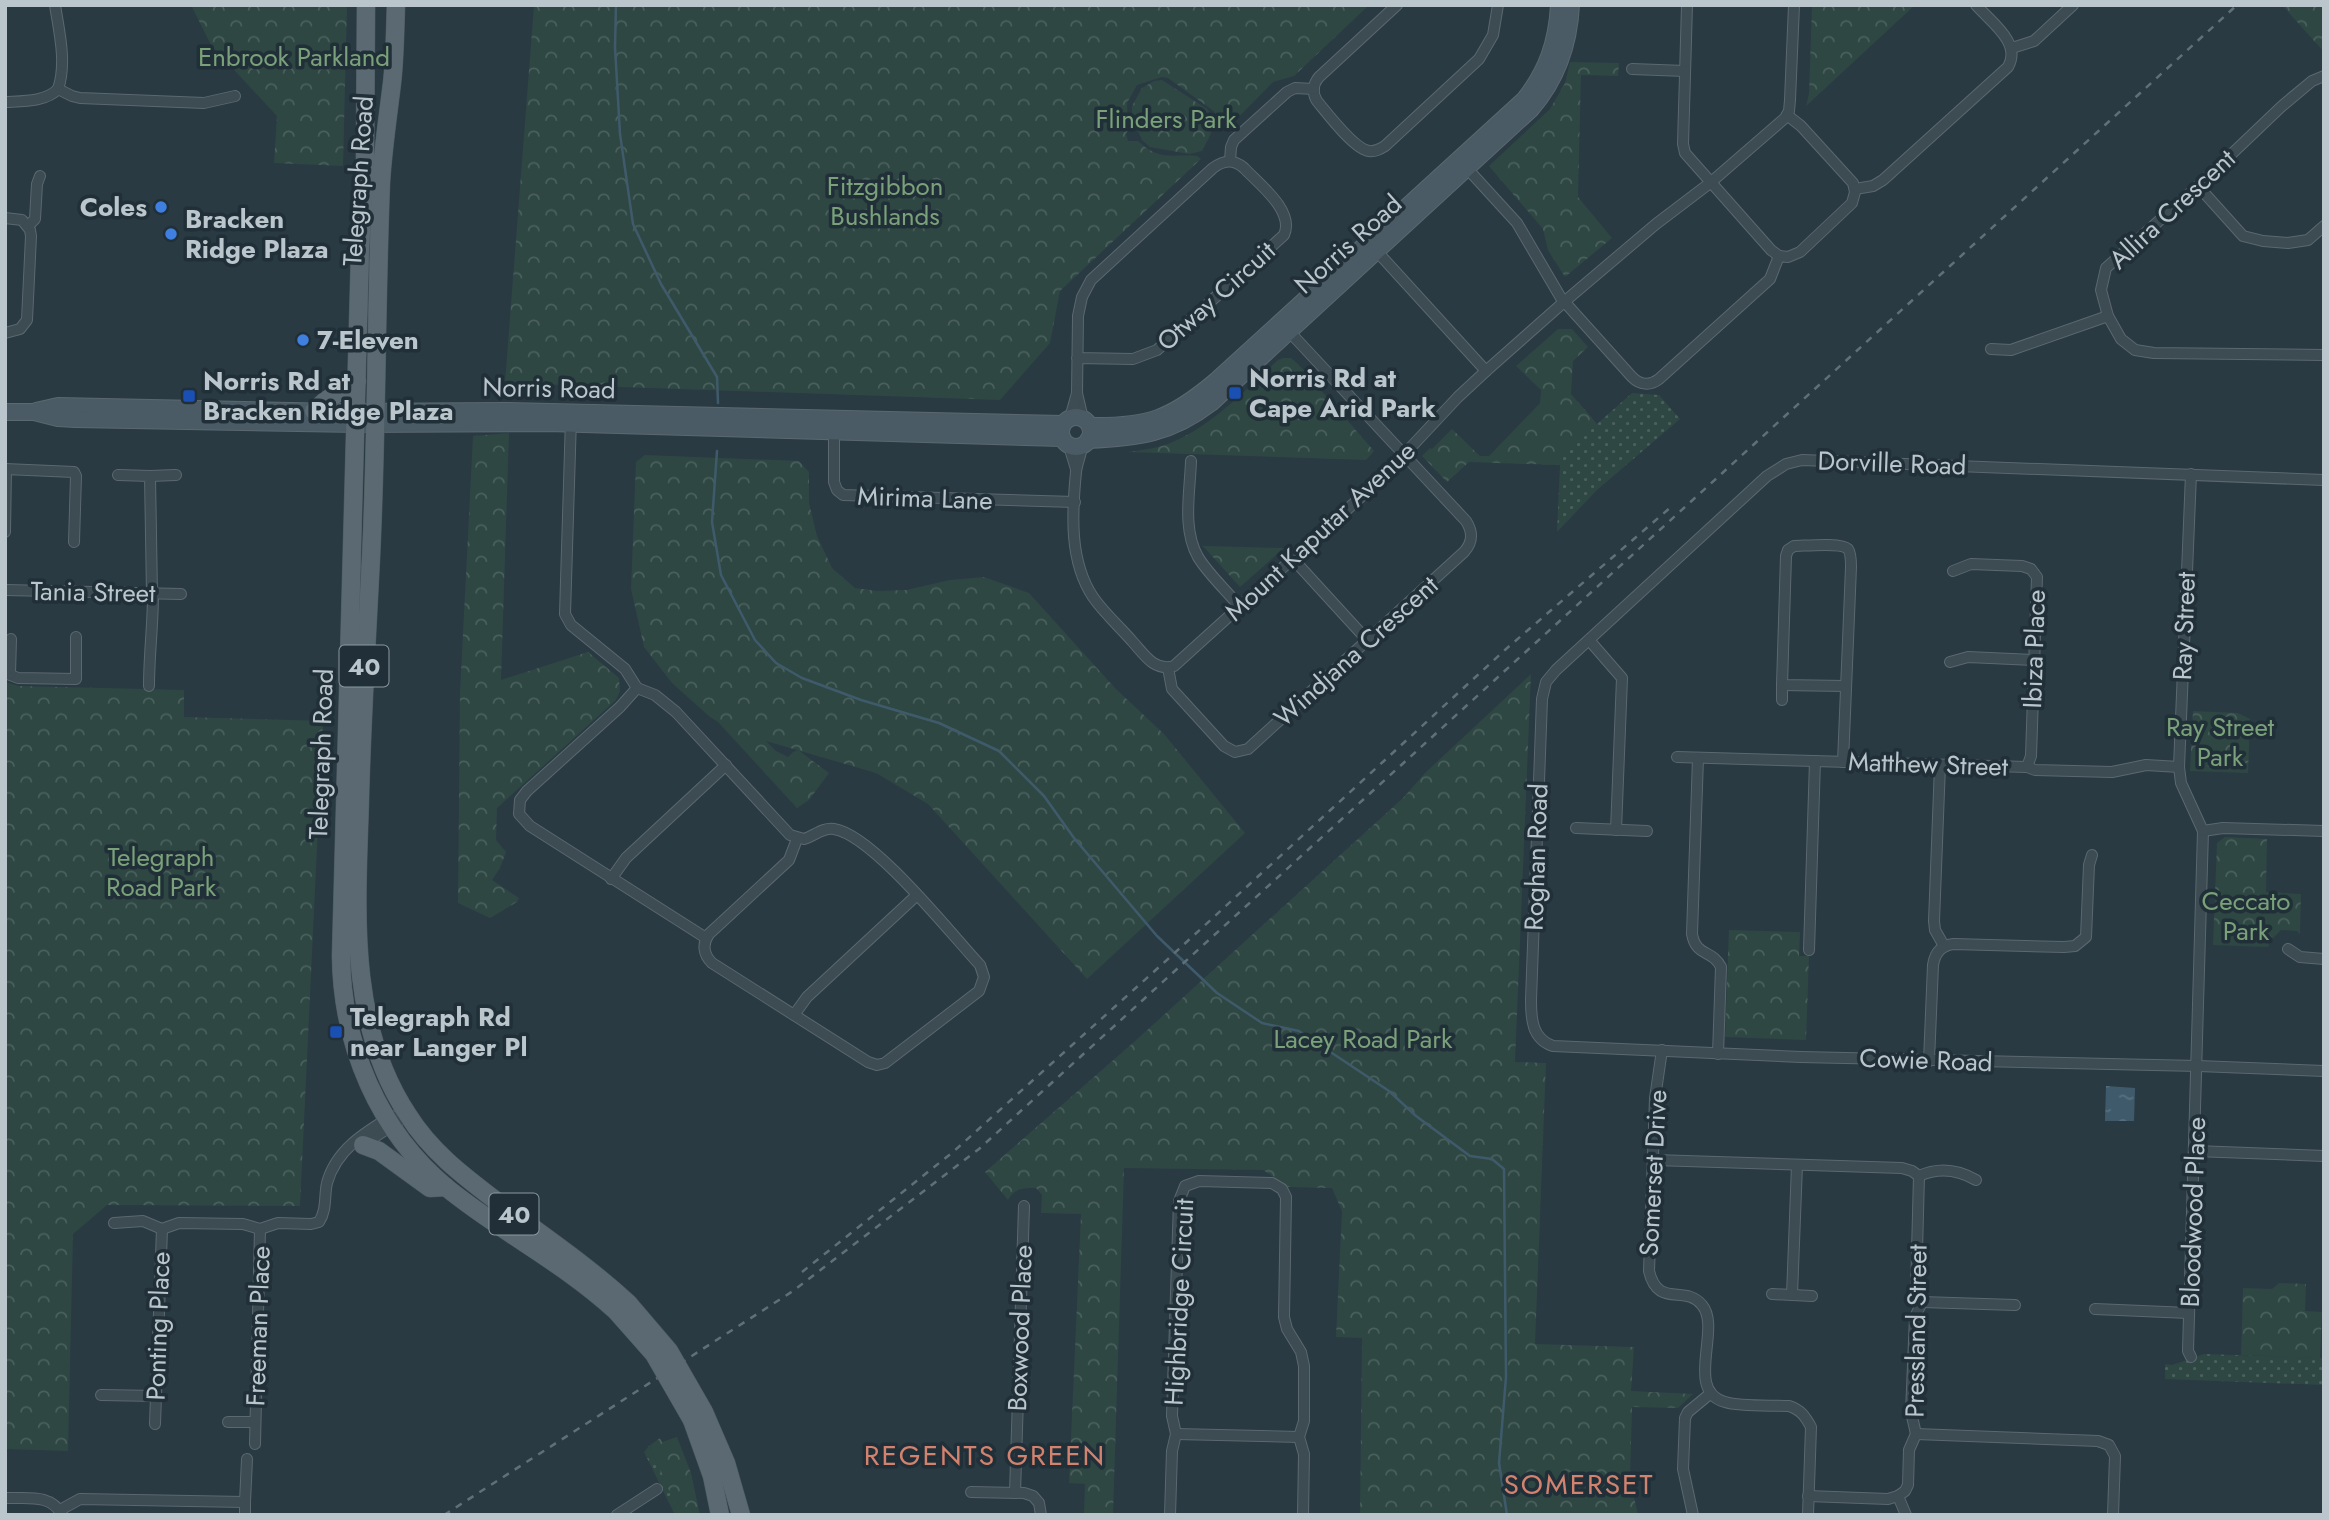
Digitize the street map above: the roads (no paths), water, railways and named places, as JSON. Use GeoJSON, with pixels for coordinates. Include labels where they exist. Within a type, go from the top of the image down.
{"type":"FeatureCollection","features":[{"type":"Feature","properties":{"kind":"main road","name":"Telegraph Road"},"geometry":{"type":"LineString","coordinates":[[366,5],[365,159],[359,251],[341,976],[354,1046],[366,1079],[389,1122]]}},
{"type":"Feature","properties":{"kind":"main road","name":"Telegraph Road"},"geometry":{"type":"LineString","coordinates":[[396,5],[394,67],[381,177],[357,907],[360,966],[369,1027],[386,1075],[405,1112]]}},
{"type":"Feature","properties":{"kind":"main road","name":"Norris Road"},"geometry":{"type":"LineString","coordinates":[[1463,164],[1533,88],[1552,51],[1559,5]]}},
{"type":"Feature","properties":{"kind":"main road","name":"Norris Road"},"geometry":{"type":"LineString","coordinates":[[571,418],[834,431],[1076,432],[1139,425],[1175,412],[1285,327],[1463,164],[1531,109],[1549,86],[1561,62],[1568,37],[1571,5]]}},
{"type":"Feature","properties":{"kind":"main road"},"geometry":{"type":"LineString","coordinates":[[314,411],[357,381]]}},
{"type":"Feature","properties":{"kind":"main road","name":"Norris Road"},"geometry":{"type":"LineString","coordinates":[[5,412],[34,412],[58,406],[314,411],[356,418]]}},
{"type":"Feature","properties":{"kind":"main road","name":"Norris Road"},"geometry":{"type":"LineString","coordinates":[[34,412],[75,419],[571,418],[1076,432]]}},
{"type":"Feature","properties":{"kind":"main road","name":"40"},"geometry":{"type":"LineString","coordinates":[[405,1112],[437,1151],[463,1175],[593,1272],[622,1307],[698,1416],[726,1463],[741,1515]]}},
{"type":"Feature","properties":{"kind":"main road","name":"40"},"geometry":{"type":"LineString","coordinates":[[389,1122],[418,1159],[446,1187],[622,1307]]}},
{"type":"Feature","properties":{"kind":"main road"},"geometry":{"type":"LineString","coordinates":[[363,1145],[379,1151],[429,1188],[446,1187]]}},
{"type":"Feature","properties":{"kind":"main road","name":"40"},"geometry":{"type":"LineString","coordinates":[[698,1416],[719,1515]]}},
{"type":"Feature","properties":{"kind":"street"},"geometry":{"type":"LineString","coordinates":[[5,102],[45,98],[58,89],[61,77],[61,46],[55,5]]}},
{"type":"Feature","properties":{"kind":"street"},"geometry":{"type":"LineString","coordinates":[[1397,5],[1317,79],[1314,89],[1317,101],[1357,145],[1366,150],[1379,150],[1479,59],[1493,35],[1498,5]]}},
{"type":"Feature","properties":{"kind":"street"},"geometry":{"type":"LineString","coordinates":[[1687,5],[1683,148],[1710,183],[1771,250],[1779,256],[1788,257],[1800,251],[1849,207],[1854,200],[1855,188],[1787,115],[1794,5]]}},
{"type":"Feature","properties":{"kind":"street"},"geometry":{"type":"LineString","coordinates":[[1855,188],[1873,186],[1883,180],[2008,67],[2012,60],[2009,41],[1976,5]]}},
{"type":"Feature","properties":{"kind":"street"},"geometry":{"type":"LineString","coordinates":[[2012,48],[2034,41],[2073,5]]}},
{"type":"Feature","properties":{"kind":"street"},"geometry":{"type":"LineString","coordinates":[[1632,69],[1685,71]]}},
{"type":"Feature","properties":{"kind":"street","name":"Allira Crescent"},"geometry":{"type":"LineString","coordinates":[[2324,76],[2282,106],[2106,268],[2101,290],[2108,316],[2121,339],[2135,350],[2154,353],[2324,355]]}},
{"type":"Feature","properties":{"kind":"street"},"geometry":{"type":"LineString","coordinates":[[1168,668],[1157,666],[1150,660],[1102,609],[1087,586],[1075,552],[1076,469],[1081,455],[1076,432],[1079,306],[1091,280],[1213,168],[1230,161],[1234,140],[1287,92],[1295,88],[1314,89]]}},
{"type":"Feature","properties":{"kind":"street"},"geometry":{"type":"LineString","coordinates":[[58,89],[75,97],[204,103],[235,96]]}},
{"type":"Feature","properties":{"kind":"street","name":"Mount Kaputar Avenue"},"geometry":{"type":"LineString","coordinates":[[1168,668],[1178,664],[1293,559],[1403,456],[1486,371],[1787,115]]}},
{"type":"Feature","properties":{"kind":"street","name":"Otway Circuit"},"geometry":{"type":"LineString","coordinates":[[1077,358],[1133,359],[1157,351],[1284,235],[1287,224],[1284,212],[1244,168],[1230,161]]}},
{"type":"Feature","properties":{"kind":"street"},"geometry":{"type":"LineString","coordinates":[[1463,164],[1517,223],[1564,302],[1632,377],[1641,383],[1650,384],[1659,379],[1770,279],[1779,256]]}},
{"type":"Feature","properties":{"kind":"street"},"geometry":{"type":"LineString","coordinates":[[28,226],[35,219],[40,176]]}},
{"type":"Feature","properties":{"kind":"street"},"geometry":{"type":"LineString","coordinates":[[2197,186],[2244,236],[2288,243],[2308,240],[2324,226]]}},
{"type":"Feature","properties":{"kind":"street"},"geometry":{"type":"LineString","coordinates":[[5,218],[22,220],[28,226],[31,236],[27,320],[20,329],[5,333]]}},
{"type":"Feature","properties":{"kind":"street"},"geometry":{"type":"LineString","coordinates":[[1372,247],[1486,371]]}},
{"type":"Feature","properties":{"kind":"street"},"geometry":{"type":"LineString","coordinates":[[1991,349],[2011,350],[2108,316]]}},
{"type":"Feature","properties":{"kind":"street"},"geometry":{"type":"LineString","coordinates":[[1285,327],[1403,456]]}},
{"type":"Feature","properties":{"kind":"street"},"geometry":{"type":"LineString","coordinates":[[571,418],[565,614],[571,625],[625,669],[638,688],[659,697],[790,835],[808,839],[829,829],[842,831],[881,857],[980,965],[984,977],[979,990],[889,1061],[881,1064],[868,1062],[712,963],[705,951],[706,938],[789,860],[797,838]]}},
{"type":"Feature","properties":{"kind":"street","name":"Mirima Lane"},"geometry":{"type":"LineString","coordinates":[[834,431],[834,482],[843,495],[1075,502]]}},
{"type":"Feature","properties":{"kind":"street","name":"Windjana Crescent"},"geometry":{"type":"LineString","coordinates":[[1168,668],[1172,689],[1224,746],[1238,752],[1255,744],[1464,552],[1471,538],[1471,530],[1403,456]]}},
{"type":"Feature","properties":{"kind":"street","name":"Dorville Road"},"geometry":{"type":"LineString","coordinates":[[1546,682],[1767,476],[1786,464],[1802,460],[2324,480]]}},
{"type":"Feature","properties":{"kind":"street"},"geometry":{"type":"LineString","coordinates":[[1191,461],[1189,522],[1192,543],[1201,562],[1240,607]]}},
{"type":"Feature","properties":{"kind":"street"},"geometry":{"type":"LineString","coordinates":[[5,532],[6,469],[74,472],[75,542]]}},
{"type":"Feature","properties":{"kind":"street","name":"Ray Street"},"geometry":{"type":"LineString","coordinates":[[2191,474],[2179,767],[2181,783],[2203,831],[2198,1066]]}},
{"type":"Feature","properties":{"kind":"street"},"geometry":{"type":"LineString","coordinates":[[118,475],[176,475]]}},
{"type":"Feature","properties":{"kind":"street"},"geometry":{"type":"LineString","coordinates":[[149,686],[149,657],[153,636],[150,476]]}},
{"type":"Feature","properties":{"kind":"street"},"geometry":{"type":"LineString","coordinates":[[1782,700],[1788,550],[1794,546],[1840,546],[1848,549],[1851,567],[1843,762]]}},
{"type":"Feature","properties":{"kind":"street"},"geometry":{"type":"LineString","coordinates":[[1293,559],[1368,641]]}},
{"type":"Feature","properties":{"kind":"street","name":"Ibiza Place"},"geometry":{"type":"LineString","coordinates":[[1953,571],[1971,564],[2022,566],[2031,569],[2037,577],[2031,756],[2027,767]]}},
{"type":"Feature","properties":{"kind":"street","name":"Tania Street"},"geometry":{"type":"LineString","coordinates":[[5,590],[181,594]]}},
{"type":"Feature","properties":{"kind":"street"},"geometry":{"type":"LineString","coordinates":[[11,639],[8,673],[18,678],[76,680],[76,637]]}},
{"type":"Feature","properties":{"kind":"street"},"geometry":{"type":"LineString","coordinates":[[1589,640],[1622,678],[1616,830]]}},
{"type":"Feature","properties":{"kind":"street"},"geometry":{"type":"LineString","coordinates":[[1950,662],[1968,657],[2034,660]]}},
{"type":"Feature","properties":{"kind":"street","name":"Roghan Road"},"geometry":{"type":"LineString","coordinates":[[1535,1031],[1531,1000],[1532,937],[1542,699],[1546,682]]}},
{"type":"Feature","properties":{"kind":"street"},"geometry":{"type":"LineString","coordinates":[[1782,685],[1845,686]]}},
{"type":"Feature","properties":{"kind":"street"},"geometry":{"type":"LineString","coordinates":[[638,688],[527,791],[519,805],[519,814],[530,826],[706,938]]}},
{"type":"Feature","properties":{"kind":"street","name":"Matthew Street"},"geometry":{"type":"LineString","coordinates":[[1677,757],[2112,772],[2146,765],[2179,767]]}},
{"type":"Feature","properties":{"kind":"street"},"geometry":{"type":"LineString","coordinates":[[1699,758],[1692,934],[1696,947],[1714,956],[1721,967],[1717,1054]]}},
{"type":"Feature","properties":{"kind":"street"},"geometry":{"type":"LineString","coordinates":[[1809,950],[1815,761]]}},
{"type":"Feature","properties":{"kind":"street"},"geometry":{"type":"LineString","coordinates":[[611,879],[626,858],[726,765]]}},
{"type":"Feature","properties":{"kind":"street"},"geometry":{"type":"LineString","coordinates":[[1940,765],[1934,920],[1935,930],[1944,946]]}},
{"type":"Feature","properties":{"kind":"street"},"geometry":{"type":"LineString","coordinates":[[1576,828],[1647,831]]}},
{"type":"Feature","properties":{"kind":"street"},"geometry":{"type":"LineString","coordinates":[[2203,831],[2223,828],[2324,831]]}},
{"type":"Feature","properties":{"kind":"street"},"geometry":{"type":"LineString","coordinates":[[1929,1061],[1936,953],[1944,946],[1955,944],[2075,946],[2086,937],[2089,865],[2092,855]]}},
{"type":"Feature","properties":{"kind":"street"},"geometry":{"type":"LineString","coordinates":[[794,1014],[807,997],[917,895]]}},
{"type":"Feature","properties":{"kind":"street"},"geometry":{"type":"LineString","coordinates":[[2288,949],[2300,957],[2324,959]]}},
{"type":"Feature","properties":{"kind":"street","name":"Cowie Road"},"geometry":{"type":"LineString","coordinates":[[1535,1031],[1544,1042],[1553,1046],[1717,1054],[2198,1066],[2324,1072]]}},
{"type":"Feature","properties":{"kind":"street","name":"Somerset Drive"},"geometry":{"type":"LineString","coordinates":[[1662,1050],[1656,1085],[1649,1271],[1658,1290],[1666,1294],[1692,1297],[1706,1310],[1708,1321],[1705,1378],[1711,1394]]}},
{"type":"Feature","properties":{"kind":"street","name":"Bloodwood Place"},"geometry":{"type":"LineString","coordinates":[[2191,1357],[2188,1351],[2198,1066]]}},
{"type":"Feature","properties":{"kind":"street"},"geometry":{"type":"LineString","coordinates":[[114,1223],[143,1221],[162,1229],[179,1223],[243,1224],[260,1229],[278,1223],[319,1222],[323,1216],[328,1181],[349,1144],[405,1112]]}},
{"type":"Feature","properties":{"kind":"street"},"geometry":{"type":"LineString","coordinates":[[343,1154],[363,1145],[389,1122]]}},
{"type":"Feature","properties":{"kind":"street"},"geometry":{"type":"LineString","coordinates":[[2195,1150],[2324,1156]]}},
{"type":"Feature","properties":{"kind":"street"},"geometry":{"type":"LineString","coordinates":[[1654,1160],[1902,1168],[1919,1177],[1941,1170],[1962,1172],[1976,1180]]}},
{"type":"Feature","properties":{"kind":"street"},"geometry":{"type":"LineString","coordinates":[[1792,1295],[1797,1165]]}},
{"type":"Feature","properties":{"kind":"street","name":"Pressland Street"},"geometry":{"type":"LineString","coordinates":[[1898,1496],[1908,1485],[1909,1450],[1916,1434],[1911,1412],[1915,1317],[1922,1302],[1916,1289],[1919,1177]]}},
{"type":"Feature","properties":{"kind":"street","name":"Highbridge Circuit"},"geometry":{"type":"LineString","coordinates":[[1170,1515],[1171,1451],[1176,1434],[1172,1416],[1180,1195],[1185,1186],[1194,1181],[1276,1184],[1282,1189],[1287,1201],[1284,1317],[1287,1329],[1301,1352],[1304,1366],[1304,1421],[1299,1437],[1304,1454],[1303,1515]]}},
{"type":"Feature","properties":{"kind":"street","name":"Boxwood Place"},"geometry":{"type":"LineString","coordinates":[[1015,1493],[1024,1206]]}},
{"type":"Feature","properties":{"kind":"street","name":"Ponting Place"},"geometry":{"type":"LineString","coordinates":[[155,1424],[162,1229]]}},
{"type":"Feature","properties":{"kind":"street","name":"Freeman Place"},"geometry":{"type":"LineString","coordinates":[[255,1444],[260,1229]]}},
{"type":"Feature","properties":{"kind":"street"},"geometry":{"type":"LineString","coordinates":[[1772,1294],[1812,1296]]}},
{"type":"Feature","properties":{"kind":"street"},"geometry":{"type":"LineString","coordinates":[[1922,1302],[2015,1305]]}},
{"type":"Feature","properties":{"kind":"street"},"geometry":{"type":"LineString","coordinates":[[2095,1310],[2189,1313]]}},
{"type":"Feature","properties":{"kind":"street"},"geometry":{"type":"LineString","coordinates":[[1693,1515],[1683,1469],[1685,1418],[1688,1412],[1711,1394],[1723,1402],[1789,1406],[1806,1416],[1811,1427],[1808,1515]]}},
{"type":"Feature","properties":{"kind":"street"},"geometry":{"type":"LineString","coordinates":[[101,1395],[156,1396]]}},
{"type":"Feature","properties":{"kind":"street","name":"Freeman Place"},"geometry":{"type":"LineString","coordinates":[[228,1422],[255,1422]]}},
{"type":"Feature","properties":{"kind":"street"},"geometry":{"type":"LineString","coordinates":[[1176,1434],[1299,1437]]}},
{"type":"Feature","properties":{"kind":"street"},"geometry":{"type":"LineString","coordinates":[[1916,1434],[2098,1441],[2109,1445],[2115,1456],[2113,1515]]}},
{"type":"Feature","properties":{"kind":"street"},"geometry":{"type":"LineString","coordinates":[[245,1515],[247,1459]]}},
{"type":"Feature","properties":{"kind":"street"},"geometry":{"type":"LineString","coordinates":[[617,1515],[657,1489]]}},
{"type":"Feature","properties":{"kind":"street"},"geometry":{"type":"LineString","coordinates":[[971,1492],[1033,1496],[1040,1503],[1041,1515]]}},
{"type":"Feature","properties":{"kind":"street"},"geometry":{"type":"LineString","coordinates":[[1808,1496],[1888,1499],[1898,1496],[1906,1515]]}},
{"type":"Feature","properties":{"kind":"street"},"geometry":{"type":"LineString","coordinates":[[5,1498],[48,1500],[61,1513],[80,1499],[245,1502]]}},
{"type":"Feature","properties":{"kind":"water"},"geometry":{"type":"Polygon","coordinates":[[[2106,1086],[2135,1088],[2134,1121],[2105,1121],[2106,1086]]]}},
{"type":"Feature","properties":{"kind":"waterway"},"geometry":{"type":"LineString","coordinates":[[616,5],[615,47],[620,134],[633,224],[661,284],[717,377],[718,403]]}},
{"type":"Feature","properties":{"kind":"waterway"},"geometry":{"type":"LineString","coordinates":[[717,451],[712,522],[721,575],[755,640],[776,663],[802,678],[861,700],[939,723],[999,751],[1044,796],[1074,838],[1157,936],[1217,993],[1262,1023],[1299,1031],[1389,1091],[1416,1116],[1470,1156],[1492,1159],[1504,1169],[1506,1377],[1499,1463],[1507,1515]]}},
{"type":"Feature","properties":{"kind":"railway"},"geometry":{"type":"LineString","coordinates":[[444,1515],[793,1291],[979,1149],[2237,5]]}},
{"type":"Feature","properties":{"kind":"railway"},"geometry":{"type":"LineString","coordinates":[[802,1272],[953,1152],[1506,649],[1671,507]]}},
{"type":"Feature","properties":{"kind":"place","name":"Coles"},"geometry":{"type":"Point","coordinates":[161,207]}},
{"type":"Feature","properties":{"kind":"place","name":"Bracken Ridge Plaza"},"geometry":{"type":"Point","coordinates":[171,234]}},
{"type":"Feature","properties":{"kind":"place","name":"7-Eleven"},"geometry":{"type":"Point","coordinates":[303,340]}},
{"type":"Feature","properties":{"kind":"place","name":"Norris Rd at Cape Arid Park"},"geometry":{"type":"Point","coordinates":[1235,393]}},
{"type":"Feature","properties":{"kind":"place","name":"Norris Rd at Bracken Ridge Plaza"},"geometry":{"type":"Point","coordinates":[189,396]}},
{"type":"Feature","properties":{"kind":"place","name":"Telegraph Rd near Langer Pl"},"geometry":{"type":"Point","coordinates":[336,1032]}},
{"type":"Feature","properties":{"kind":"district","name":"REGENTS GREEN"},"geometry":{"type":"Point","coordinates":[985,1455]}},
{"type":"Feature","properties":{"kind":"district","name":"SOMERSET"},"geometry":{"type":"Point","coordinates":[1579,1484]}},
{"type":"Feature","properties":{"kind":"park label","name":"Enbrook Parkland"},"geometry":{"type":"Point","coordinates":[294,57]}},
{"type":"Feature","properties":{"kind":"park label","name":"Flinders Park"},"geometry":{"type":"Point","coordinates":[1166,119]}},
{"type":"Feature","properties":{"kind":"park label","name":"Fitzgibbon Bushlands"},"geometry":{"type":"Point","coordinates":[885,201]}},
{"type":"Feature","properties":{"kind":"park label","name":"Ray Street Park"},"geometry":{"type":"Point","coordinates":[2220,742]}},
{"type":"Feature","properties":{"kind":"park label","name":"Telegraph Road Park"},"geometry":{"type":"Point","coordinates":[161,872]}},
{"type":"Feature","properties":{"kind":"park label","name":"Ceccato Park"},"geometry":{"type":"Point","coordinates":[2246,916]}},
{"type":"Feature","properties":{"kind":"park label","name":"Lacey Road Park"},"geometry":{"type":"Point","coordinates":[1363,1039]}}]}
